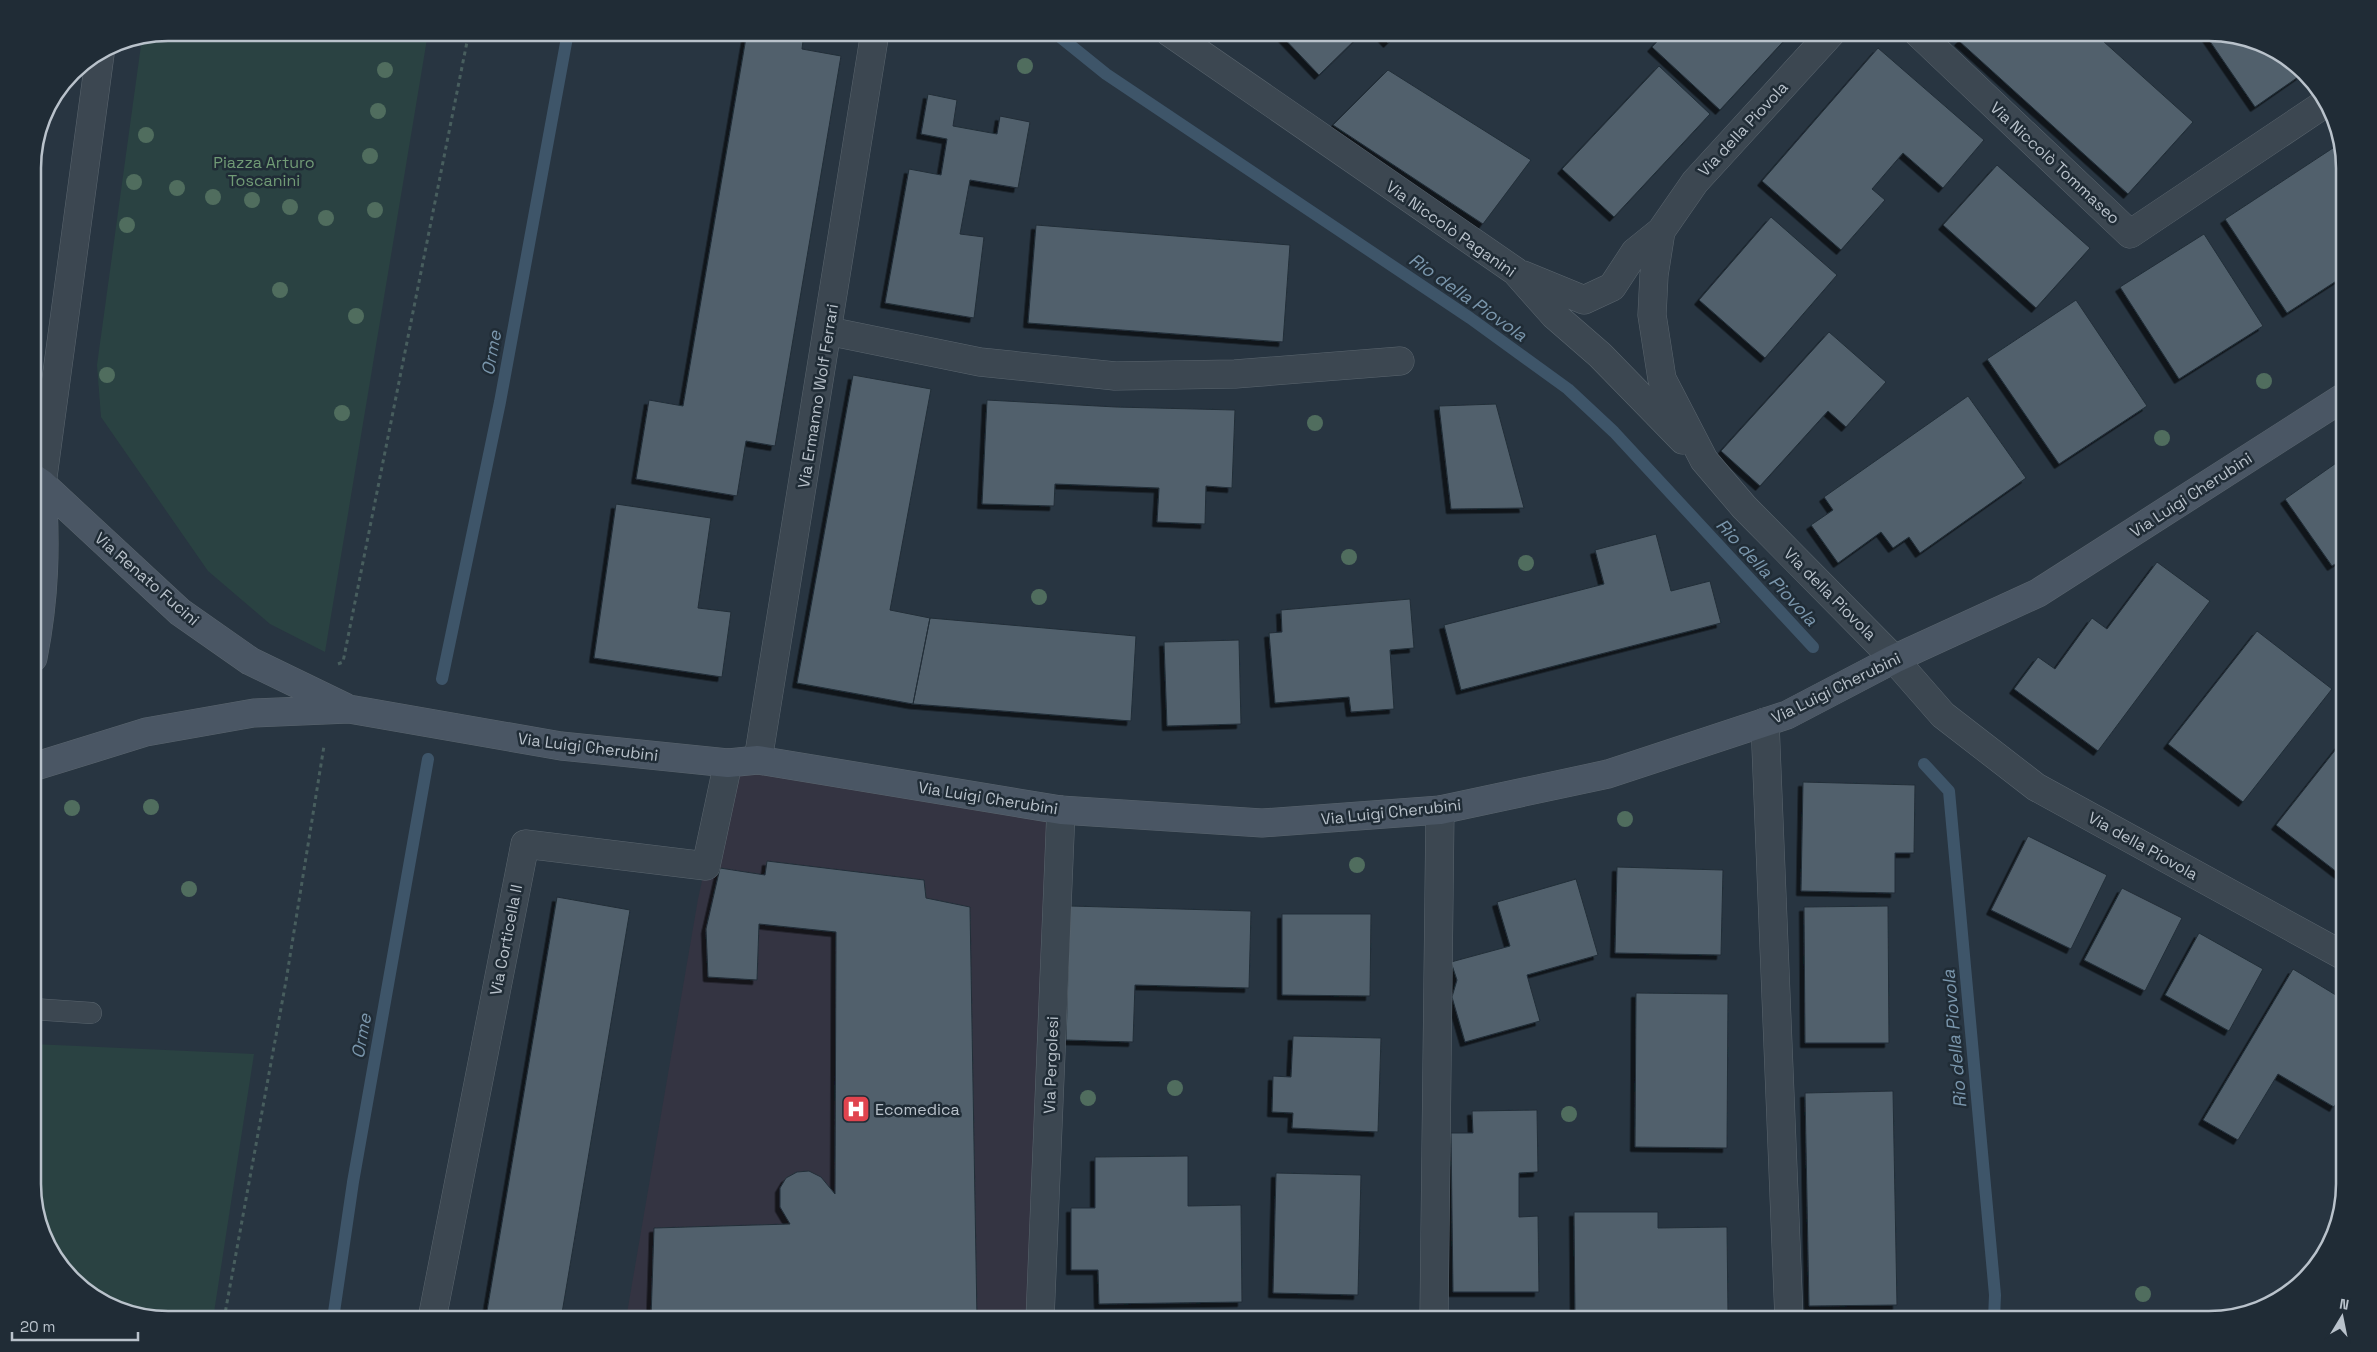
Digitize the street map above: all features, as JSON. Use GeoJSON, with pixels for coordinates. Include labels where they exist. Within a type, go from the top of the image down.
{"type":"FeatureCollection","features":[{"type":"Feature","properties":{"kind":"main road","name":"Via Luigi Cherubini"},"geometry":{"type":"LineString","coordinates":[[349,709],[561,746],[728,763],[758,760],[1062,810],[1262,823],[1440,810],[1608,774],[1787,715],[1894,659],[2038,593],[2335,403]]}},
{"type":"Feature","properties":{"kind":"main road","name":"Via Renato Fucini"},"geometry":{"type":"LineString","coordinates":[[42,485],[180,612],[250,661],[349,709]]}},
{"type":"Feature","properties":{"kind":"main road"},"geometry":{"type":"LineString","coordinates":[[42,532],[45,570],[42,612]]}},
{"type":"Feature","properties":{"kind":"main road"},"geometry":{"type":"LineString","coordinates":[[42,764],[146,732],[254,713],[349,709]]}},
{"type":"Feature","properties":{"kind":"street","name":"Via Niccolò Paganini"},"geometry":{"type":"LineString","coordinates":[[1200,41],[1515,271],[1554,315],[1600,355],[1704,460]]}},
{"type":"Feature","properties":{"kind":"street","name":"Via della Piovola"},"geometry":{"type":"LineString","coordinates":[[1515,271],[1584,300],[1612,287],[1635,252],[1661,231],[1695,182],[1824,41]]}},
{"type":"Feature","properties":{"kind":"street","name":"Via Niccolò Tommaseo"},"geometry":{"type":"LineString","coordinates":[[1927,41],[2130,234],[2320,107]]}},
{"type":"Feature","properties":{"kind":"street","name":"Via Ermanno Wolf Ferrari"},"geometry":{"type":"LineString","coordinates":[[758,760],[873,42]]}},
{"type":"Feature","properties":{"kind":"street"},"geometry":{"type":"LineString","coordinates":[[42,453],[99,62]]}},
{"type":"Feature","properties":{"kind":"street","name":"Via della Piovola"},"geometry":{"type":"LineString","coordinates":[[1661,231],[1654,275],[1652,315],[1662,379],[1704,460],[1744,507],[1894,659],[1943,715],[2036,787],[2336,951]]}},
{"type":"Feature","properties":{"kind":"street"},"geometry":{"type":"LineString","coordinates":[[828,331],[980,362],[1115,376],[1235,374],[1400,361]]}},
{"type":"Feature","properties":{"kind":"street"},"geometry":{"type":"LineString","coordinates":[[1765,722],[1789,1311]]}},
{"type":"Feature","properties":{"kind":"street","name":"Via Corticella II"},"geometry":{"type":"LineString","coordinates":[[434,1311],[525,844],[706,866],[728,763]]}},
{"type":"Feature","properties":{"kind":"street","name":"Via Pergolesi"},"geometry":{"type":"LineString","coordinates":[[1040,1311],[1062,810]]}},
{"type":"Feature","properties":{"kind":"street"},"geometry":{"type":"LineString","coordinates":[[1434,1311],[1440,810]]}},
{"type":"Feature","properties":{"kind":"lane"},"geometry":{"type":"LineString","coordinates":[[42,1010],[91,1013]]}},
{"type":"Feature","properties":{"kind":"shaded area","name":"Ecomedica"},"geometry":{"type":"Polygon","coordinates":[[[728,763],[1061,810],[1040,1311],[627,1311],[698,899],[728,763]]]}},
{"type":"Feature","properties":{"kind":"green space","name":"Piazza Arturo Toscanini"},"geometry":{"type":"Polygon","coordinates":[[[160,42],[427,42],[325,652],[270,624],[208,571],[101,417],[97,365],[141,44],[160,42]]]}},
{"type":"Feature","properties":{"kind":"green space"},"geometry":{"type":"Polygon","coordinates":[[[42,1044],[254,1054],[214,1311],[152,1310],[120,1301],[91,1285],[78,1274],[58,1247],[44,1209],[42,1192],[42,1044]]]}},
{"type":"Feature","properties":{"kind":"building"},"geometry":{"type":"Polygon","coordinates":[[[1287,41],[1353,41],[1319,75],[1287,41]]]}},
{"type":"Feature","properties":{"kind":"building"},"geometry":{"type":"Polygon","coordinates":[[[1657,41],[1784,41],[1720,110],[1652,47],[1657,41]]]}},
{"type":"Feature","properties":{"kind":"building"},"geometry":{"type":"Polygon","coordinates":[[[1959,41],[2103,41],[2193,122],[2128,194],[1959,41]]]}},
{"type":"Feature","properties":{"kind":"building"},"geometry":{"type":"Polygon","coordinates":[[[2210,41],[2225,42],[2257,51],[2272,58],[2298,77],[2255,107],[2210,41]]]}},
{"type":"Feature","properties":{"kind":"building"},"geometry":{"type":"Polygon","coordinates":[[[745,42],[803,42],[802,49],[841,56],[775,446],[746,441],[737,496],[636,479],[649,400],[683,406],[745,42]]]}},
{"type":"Feature","properties":{"kind":"building"},"geometry":{"type":"Polygon","coordinates":[[[1878,48],[1984,140],[1943,188],[1903,153],[1872,189],[1885,200],[1841,250],[1762,181],[1878,48]]]}},
{"type":"Feature","properties":{"kind":"building"},"geometry":{"type":"Polygon","coordinates":[[[1659,66],[1710,114],[1614,217],[1562,169],[1659,66]]]}},
{"type":"Feature","properties":{"kind":"building"},"geometry":{"type":"Polygon","coordinates":[[[1388,70],[1531,160],[1483,224],[1333,125],[1388,70]]]}},
{"type":"Feature","properties":{"kind":"building"},"geometry":{"type":"Polygon","coordinates":[[[928,94],[957,100],[953,126],[997,134],[1000,116],[1030,122],[1018,188],[970,180],[960,234],[984,237],[974,318],[885,303],[909,169],[941,175],[947,139],[921,134],[928,94]]]}},
{"type":"Feature","properties":{"kind":"building"},"geometry":{"type":"Polygon","coordinates":[[[2334,148],[2335,282],[2287,313],[2225,219],[2334,148]]]}},
{"type":"Feature","properties":{"kind":"building"},"geometry":{"type":"Polygon","coordinates":[[[1997,165],[2090,248],[2036,308],[1943,225],[1997,165]]]}},
{"type":"Feature","properties":{"kind":"building"},"geometry":{"type":"Polygon","coordinates":[[[1771,217],[1837,275],[1765,358],[1699,300],[1771,217]]]}},
{"type":"Feature","properties":{"kind":"building"},"geometry":{"type":"Polygon","coordinates":[[[1036,225],[1290,245],[1283,342],[1028,323],[1036,225]]]}},
{"type":"Feature","properties":{"kind":"building"},"geometry":{"type":"Polygon","coordinates":[[[2204,234],[2263,326],[2179,379],[2120,287],[2204,234]]]}},
{"type":"Feature","properties":{"kind":"building"},"geometry":{"type":"Polygon","coordinates":[[[2076,300],[2147,406],[2059,464],[1987,359],[2076,300]]]}},
{"type":"Feature","properties":{"kind":"building"},"geometry":{"type":"Polygon","coordinates":[[[1829,332],[1886,382],[1846,427],[1828,411],[1760,486],[1721,451],[1829,332]]]}},
{"type":"Feature","properties":{"kind":"building"},"geometry":{"type":"Polygon","coordinates":[[[853,375],[931,389],[890,610],[930,618],[913,704],[797,683],[853,375]]]}},
{"type":"Feature","properties":{"kind":"building"},"geometry":{"type":"Polygon","coordinates":[[[1968,396],[2026,478],[1920,553],[1909,537],[1893,548],[1881,532],[1838,563],[1811,525],[1833,510],[1824,497],[1968,396]]]}},
{"type":"Feature","properties":{"kind":"building"},"geometry":{"type":"Polygon","coordinates":[[[987,400],[1116,407],[1235,410],[1232,488],[1206,486],[1205,524],[1157,522],[1159,488],[1055,484],[1054,506],[982,504],[987,400]]]}},
{"type":"Feature","properties":{"kind":"building"},"geometry":{"type":"Polygon","coordinates":[[[1496,404],[1524,508],[1451,509],[1439,406],[1496,404]]]}},
{"type":"Feature","properties":{"kind":"building"},"geometry":{"type":"Polygon","coordinates":[[[2335,464],[2335,564],[2332,566],[2285,499],[2335,464]]]}},
{"type":"Feature","properties":{"kind":"building"},"geometry":{"type":"Polygon","coordinates":[[[616,504],[711,518],[698,608],[731,612],[722,677],[594,658],[616,504]]]}},
{"type":"Feature","properties":{"kind":"building"},"geometry":{"type":"Polygon","coordinates":[[[1656,534],[1671,591],[1710,581],[1721,623],[1461,690],[1444,625],[1604,584],[1595,550],[1656,534]]]}},
{"type":"Feature","properties":{"kind":"building"},"geometry":{"type":"Polygon","coordinates":[[[2157,562],[2210,601],[2098,751],[2014,689],[2038,657],[2055,669],[2092,618],[2107,629],[2157,562]]]}},
{"type":"Feature","properties":{"kind":"building"},"geometry":{"type":"Polygon","coordinates":[[[1410,599],[1414,648],[1390,650],[1394,709],[1351,712],[1349,697],[1275,703],[1269,633],[1282,632],[1281,610],[1410,599]]]}},
{"type":"Feature","properties":{"kind":"building"},"geometry":{"type":"Polygon","coordinates":[[[930,618],[1136,636],[1131,721],[913,704],[930,618]]]}},
{"type":"Feature","properties":{"kind":"building"},"geometry":{"type":"Polygon","coordinates":[[[2257,631],[2332,689],[2243,802],[2168,744],[2257,631]]]}},
{"type":"Feature","properties":{"kind":"building"},"geometry":{"type":"Polygon","coordinates":[[[1239,640],[1241,724],[1167,726],[1164,642],[1239,640]]]}},
{"type":"Feature","properties":{"kind":"building"},"geometry":{"type":"Polygon","coordinates":[[[2336,750],[2336,871],[2276,825],[2336,750]]]}},
{"type":"Feature","properties":{"kind":"building"},"geometry":{"type":"Polygon","coordinates":[[[1803,782],[1915,785],[1914,853],[1895,853],[1895,893],[1801,891],[1803,782]]]}},
{"type":"Feature","properties":{"kind":"building"},"geometry":{"type":"Polygon","coordinates":[[[2028,836],[2107,875],[2071,949],[1991,910],[2028,836]]]}},
{"type":"Feature","properties":{"kind":"building"},"geometry":{"type":"Polygon","coordinates":[[[767,861],[924,880],[926,898],[970,907],[977,1311],[651,1311],[654,1228],[790,1224],[780,1207],[780,1188],[786,1178],[797,1172],[809,1171],[821,1177],[835,1194],[836,932],[759,924],[757,980],[708,977],[706,929],[720,868],[765,875],[767,861]]]}},
{"type":"Feature","properties":{"kind":"building"},"geometry":{"type":"Polygon","coordinates":[[[1617,867],[1723,870],[1721,955],[1615,953],[1617,867]]]}},
{"type":"Feature","properties":{"kind":"building"},"geometry":{"type":"Polygon","coordinates":[[[1576,879],[1598,955],[1527,975],[1540,1021],[1465,1042],[1452,997],[1457,980],[1451,962],[1510,946],[1497,902],[1576,879]]]}},
{"type":"Feature","properties":{"kind":"building"},"geometry":{"type":"Polygon","coordinates":[[[2122,888],[2182,918],[2145,991],[2084,960],[2122,888]]]}},
{"type":"Feature","properties":{"kind":"building"},"geometry":{"type":"Polygon","coordinates":[[[557,897],[630,910],[562,1311],[487,1311],[557,897]]]}},
{"type":"Feature","properties":{"kind":"building"},"geometry":{"type":"Polygon","coordinates":[[[1070,906],[1251,911],[1249,988],[1135,985],[1133,1042],[1066,1040],[1070,906]]]}},
{"type":"Feature","properties":{"kind":"building"},"geometry":{"type":"Polygon","coordinates":[[[1888,906],[1889,1043],[1805,1043],[1804,907],[1888,906]]]}},
{"type":"Feature","properties":{"kind":"building"},"geometry":{"type":"Polygon","coordinates":[[[1282,914],[1371,914],[1370,996],[1282,995],[1282,914]]]}},
{"type":"Feature","properties":{"kind":"building"},"geometry":{"type":"Polygon","coordinates":[[[2199,933],[2263,969],[2229,1031],[2165,995],[2199,933]]]}},
{"type":"Feature","properties":{"kind":"building"},"geometry":{"type":"Polygon","coordinates":[[[2293,969],[2336,995],[2336,1104],[2334,1107],[2278,1074],[2238,1140],[2203,1120],[2293,969]]]}},
{"type":"Feature","properties":{"kind":"building"},"geometry":{"type":"Polygon","coordinates":[[[1636,993],[1728,994],[1727,1148],[1635,1147],[1636,993]]]}},
{"type":"Feature","properties":{"kind":"building"},"geometry":{"type":"Polygon","coordinates":[[[1293,1036],[1381,1038],[1378,1132],[1292,1128],[1293,1113],[1272,1112],[1273,1076],[1291,1077],[1293,1036]]]}},
{"type":"Feature","properties":{"kind":"building"},"geometry":{"type":"Polygon","coordinates":[[[1893,1091],[1897,1305],[1809,1306],[1805,1093],[1893,1091]]]}},
{"type":"Feature","properties":{"kind":"building"},"geometry":{"type":"Polygon","coordinates":[[[1537,1110],[1538,1172],[1519,1173],[1519,1217],[1538,1216],[1539,1292],[1453,1292],[1451,1133],[1473,1133],[1472,1111],[1537,1110]]]}},
{"type":"Feature","properties":{"kind":"building"},"geometry":{"type":"Polygon","coordinates":[[[1188,1156],[1188,1206],[1241,1205],[1242,1302],[1099,1304],[1098,1270],[1071,1270],[1071,1208],[1095,1208],[1095,1157],[1188,1156]]]}},
{"type":"Feature","properties":{"kind":"building"},"geometry":{"type":"Polygon","coordinates":[[[1276,1173],[1361,1175],[1358,1295],[1273,1293],[1276,1173]]]}},
{"type":"Feature","properties":{"kind":"building"},"geometry":{"type":"Polygon","coordinates":[[[1574,1212],[1658,1212],[1658,1228],[1727,1227],[1728,1311],[1575,1311],[1574,1212]]]}},
{"type":"Feature","properties":{"kind":"waterway","name":"Orme"},"geometry":{"type":"LineString","coordinates":[[442,679],[500,402],[566,42]]}},
{"type":"Feature","properties":{"kind":"waterway","name":"Rio della Piovola"},"geometry":{"type":"LineString","coordinates":[[1066,42],[1106,74],[1470,318],[1568,389],[1614,432],[1813,647]]}},
{"type":"Feature","properties":{"kind":"waterway","name":"Orme"},"geometry":{"type":"LineString","coordinates":[[334,1311],[353,1182],[428,759]]}},
{"type":"Feature","properties":{"kind":"waterway","name":"Rio della Piovola"},"geometry":{"type":"LineString","coordinates":[[1924,764],[1949,791],[1995,1295],[1994,1311]]}},
{"type":"Feature","properties":{"kind":"place","name":"Ecomedica"},"geometry":{"type":"Point","coordinates":[856,1109]}}]}
